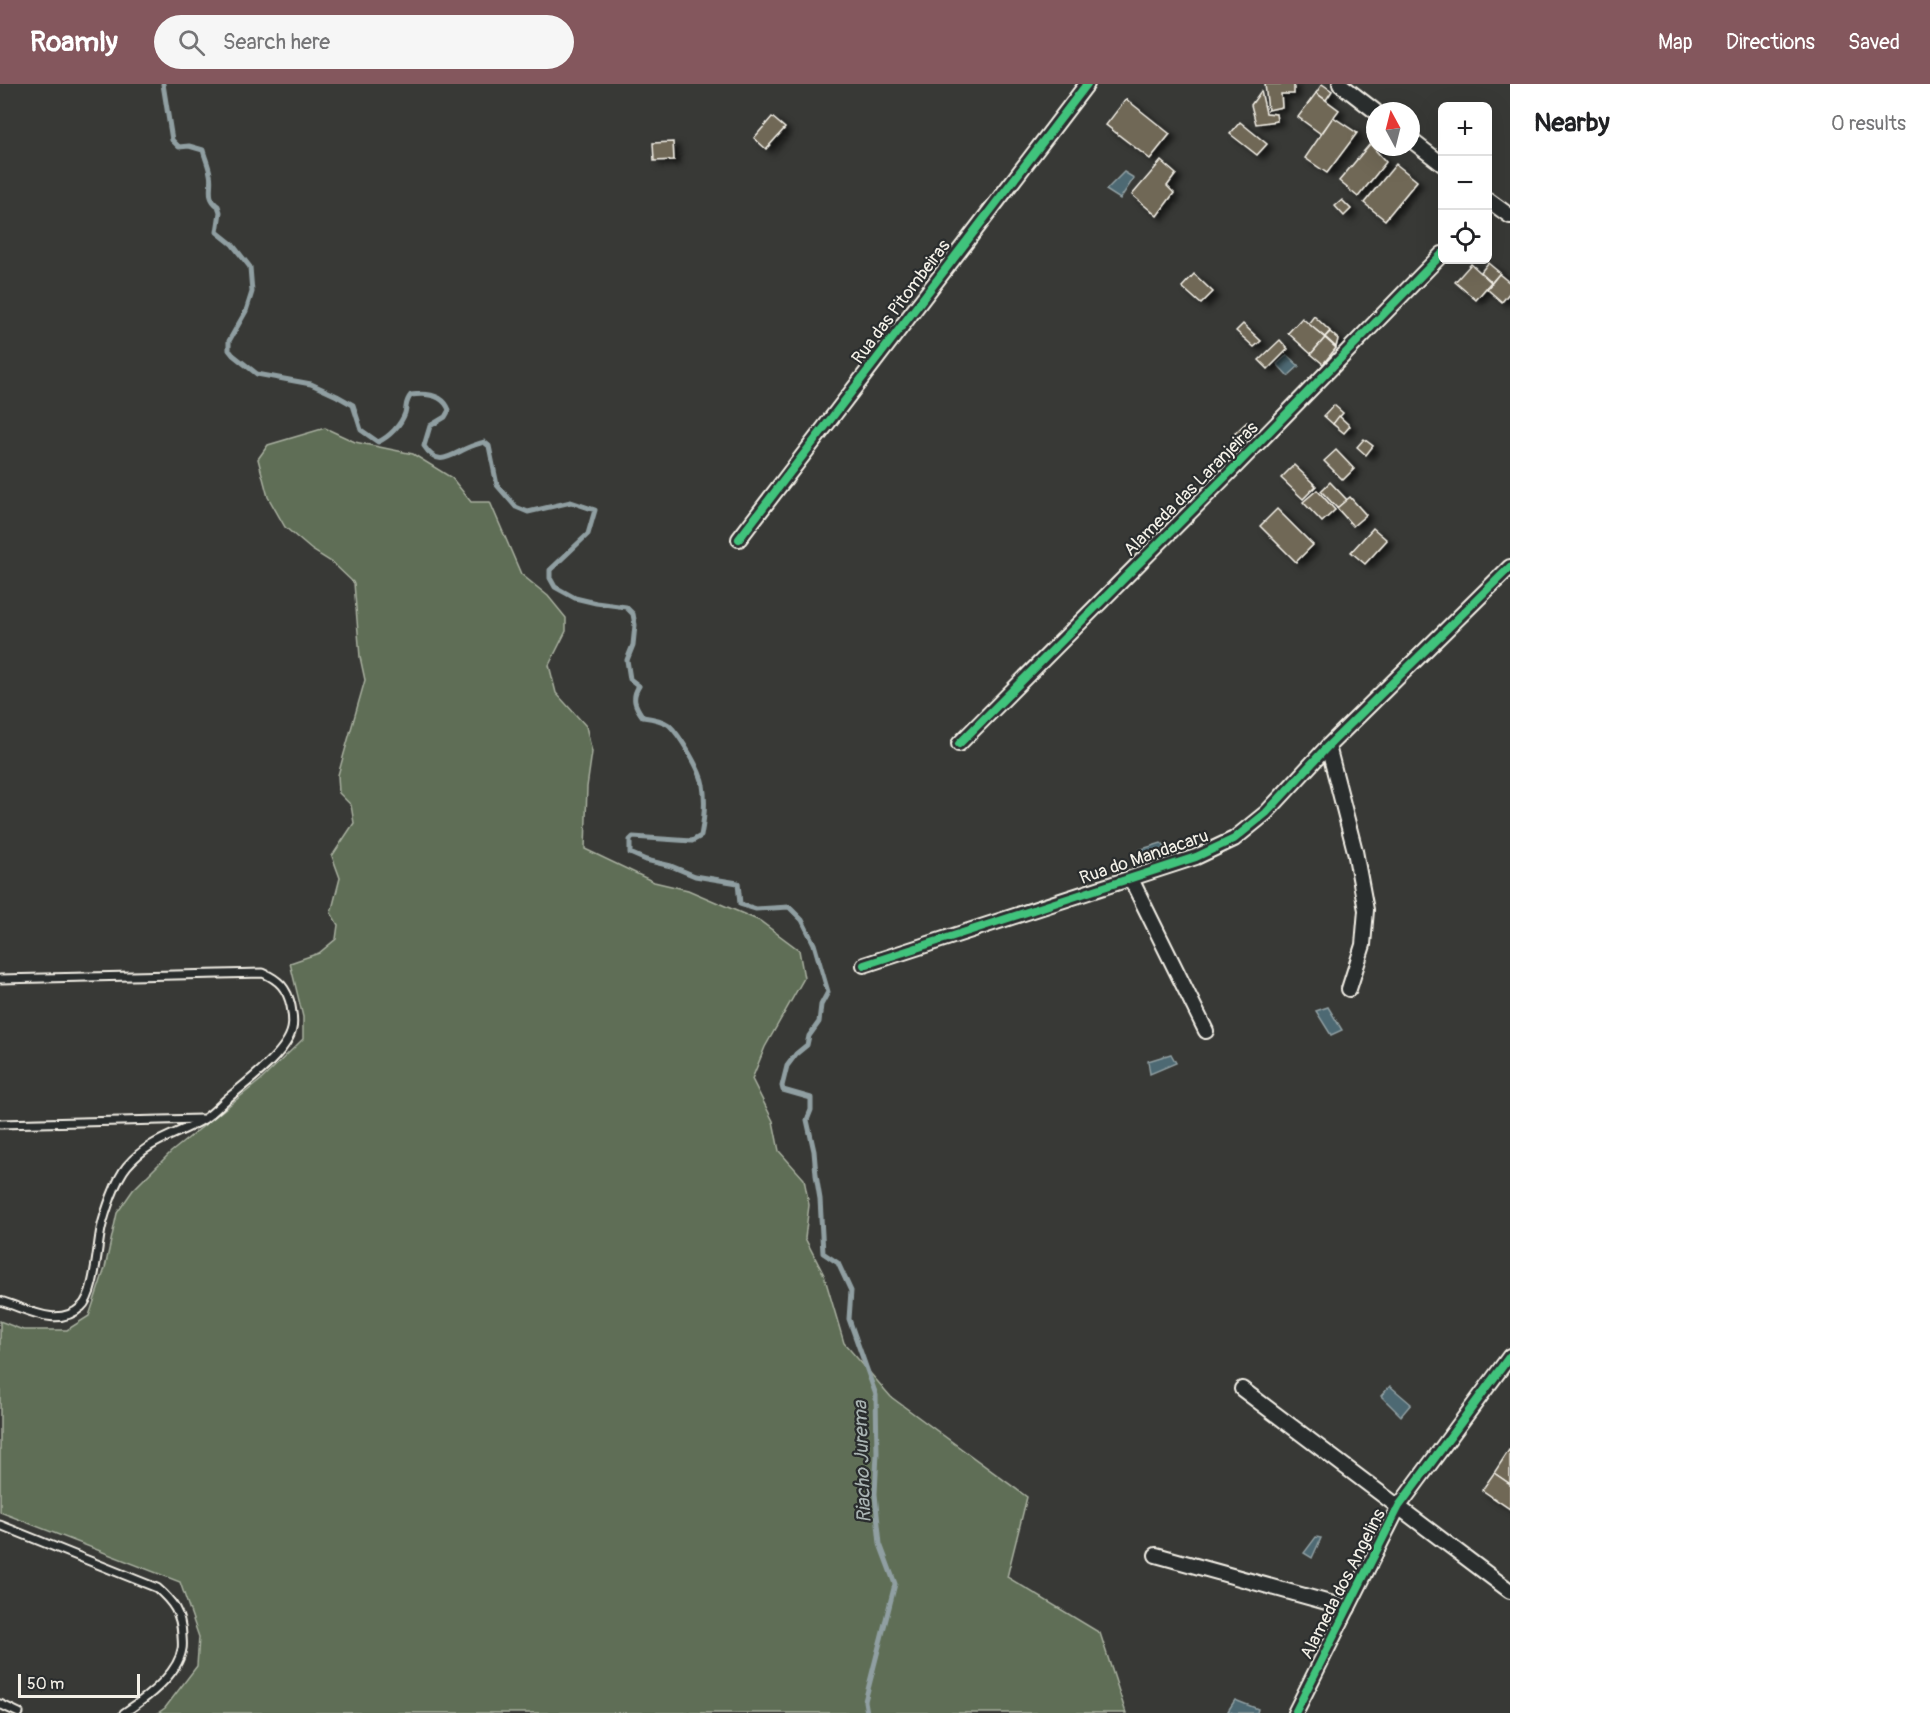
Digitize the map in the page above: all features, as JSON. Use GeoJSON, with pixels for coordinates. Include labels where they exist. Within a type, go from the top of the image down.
{"type":"FeatureCollection","features":[{"type":"Feature","properties":{"kind":"street","name":"Rua das Pitombeiras"},"geometry":{"type":"LineString","coordinates":[[740,539],[1087,84]]}},
{"type":"Feature","properties":{"kind":"street"},"geometry":{"type":"LineString","coordinates":[[1340,84],[1366,104]]}},
{"type":"Feature","properties":{"kind":"street"},"geometry":{"type":"LineString","coordinates":[[1420,147],[1438,160]]}},
{"type":"Feature","properties":{"kind":"street"},"geometry":{"type":"LineString","coordinates":[[1492,206],[1510,216]]}},
{"type":"Feature","properties":{"kind":"street","name":"Alameda das Laranjeiras"},"geometry":{"type":"LineString","coordinates":[[959,744],[1438,259]]}},
{"type":"Feature","properties":{"kind":"street","name":"Rua do Mandacaru"},"geometry":{"type":"LineString","coordinates":[[864,965],[1196,857],[1234,839],[1266,813],[1328,746],[1510,567]]}},
{"type":"Feature","properties":{"kind":"street"},"geometry":{"type":"LineString","coordinates":[[1328,746],[1355,851],[1366,910],[1363,945],[1349,989]]}},
{"type":"Feature","properties":{"kind":"street"},"geometry":{"type":"LineString","coordinates":[[1131,879],[1206,1031]]}},
{"type":"Feature","properties":{"kind":"street","name":"Alameda dos Angelins"},"geometry":{"type":"LineString","coordinates":[[1295,1713],[1399,1506],[1510,1356]]}},
{"type":"Feature","properties":{"kind":"street"},"geometry":{"type":"LineString","coordinates":[[1242,1389],[1510,1591]]}},
{"type":"Feature","properties":{"kind":"street"},"geometry":{"type":"LineString","coordinates":[[1156,1555],[1348,1608]]}},
{"type":"Feature","properties":{"kind":"lane"},"geometry":{"type":"LineString","coordinates":[[0,979],[263,973],[276,978],[282,986],[289,999],[293,1017],[292,1029],[284,1045],[262,1070],[204,1118],[154,1143],[125,1169],[113,1193],[101,1227],[92,1287],[83,1306],[66,1316],[45,1317],[0,1301]]}},
{"type":"Feature","properties":{"kind":"lane"},"geometry":{"type":"LineString","coordinates":[[0,1124],[204,1118]]}},
{"type":"Feature","properties":{"kind":"lane"},"geometry":{"type":"LineString","coordinates":[[0,1525],[157,1588],[171,1600],[181,1624],[182,1649],[176,1666],[154,1691],[124,1713]]}},
{"type":"Feature","properties":{"kind":"lane"},"geometry":{"type":"LineString","coordinates":[[0,1704],[19,1713]]}},
{"type":"Feature","properties":{"kind":"green space"},"geometry":{"type":"Polygon","coordinates":[[[325,428],[355,442],[413,454],[452,478],[471,502],[490,502],[521,574],[548,596],[566,618],[566,631],[549,665],[556,693],[586,726],[592,752],[587,787],[585,849],[654,882],[688,890],[760,921],[799,950],[804,978],[765,1047],[752,1079],[773,1121],[779,1151],[804,1179],[809,1205],[805,1238],[824,1275],[844,1343],[891,1397],[1027,1497],[1007,1577],[1100,1633],[1126,1713],[158,1713],[165,1708],[197,1666],[199,1637],[180,1582],[0,1512],[0,1321],[23,1330],[67,1330],[89,1316],[105,1268],[117,1213],[133,1190],[171,1152],[262,1079],[303,1039],[303,1017],[290,963],[319,953],[336,939],[338,925],[331,913],[340,878],[332,856],[354,823],[351,805],[339,793],[338,775],[365,680],[360,657],[354,583],[333,563],[312,550],[285,527],[268,497],[258,459],[268,445],[325,428]]]}},
{"type":"Feature","properties":{"kind":"water"},"geometry":{"type":"Polygon","coordinates":[[[1124,172],[1134,178],[1120,199],[1106,190],[1124,172]]]}},
{"type":"Feature","properties":{"kind":"water"},"geometry":{"type":"Polygon","coordinates":[[[1287,355],[1299,366],[1288,376],[1277,364],[1287,355]]]}},
{"type":"Feature","properties":{"kind":"water"},"geometry":{"type":"Polygon","coordinates":[[[1161,843],[1165,847],[1163,851],[1145,858],[1139,850],[1161,843]]]}},
{"type":"Feature","properties":{"kind":"water"},"geometry":{"type":"Polygon","coordinates":[[[1328,1007],[1342,1030],[1331,1035],[1316,1011],[1328,1007]]]}},
{"type":"Feature","properties":{"kind":"water"},"geometry":{"type":"Polygon","coordinates":[[[1171,1054],[1176,1063],[1150,1074],[1148,1061],[1171,1054]]]}},
{"type":"Feature","properties":{"kind":"water"},"geometry":{"type":"Polygon","coordinates":[[[1390,1386],[1411,1404],[1401,1416],[1381,1396],[1390,1386]]]}},
{"type":"Feature","properties":{"kind":"water"},"geometry":{"type":"Polygon","coordinates":[[[1316,1537],[1321,1538],[1312,1558],[1304,1553],[1316,1537]]]}},
{"type":"Feature","properties":{"kind":"water"},"geometry":{"type":"Polygon","coordinates":[[[1235,1700],[1258,1709],[1257,1713],[1228,1711],[1235,1700]]]}},
{"type":"Feature","properties":{"kind":"building"},"geometry":{"type":"Polygon","coordinates":[[[1265,84],[1294,84],[1294,94],[1281,94],[1282,107],[1268,110],[1265,84]]]}},
{"type":"Feature","properties":{"kind":"building"},"geometry":{"type":"Polygon","coordinates":[[[1322,84],[1332,91],[1326,100],[1316,93],[1322,84]]]}},
{"type":"Feature","properties":{"kind":"building"},"geometry":{"type":"Polygon","coordinates":[[[1261,91],[1266,113],[1276,114],[1277,121],[1256,124],[1251,105],[1261,91]]]}},
{"type":"Feature","properties":{"kind":"building"},"geometry":{"type":"Polygon","coordinates":[[[1316,93],[1339,110],[1321,134],[1298,117],[1316,93]]]}},
{"type":"Feature","properties":{"kind":"building"},"geometry":{"type":"Polygon","coordinates":[[[1126,99],[1170,134],[1150,159],[1106,125],[1126,99]]]}},
{"type":"Feature","properties":{"kind":"building"},"geometry":{"type":"Polygon","coordinates":[[[772,117],[785,128],[766,149],[754,138],[772,117]]]}},
{"type":"Feature","properties":{"kind":"building"},"geometry":{"type":"Polygon","coordinates":[[[1333,117],[1357,133],[1327,173],[1305,158],[1333,117]]]}},
{"type":"Feature","properties":{"kind":"building"},"geometry":{"type":"Polygon","coordinates":[[[1240,122],[1267,144],[1257,155],[1230,134],[1240,122]]]}},
{"type":"Feature","properties":{"kind":"building"},"geometry":{"type":"Polygon","coordinates":[[[673,142],[674,160],[654,161],[653,143],[673,142]]]}},
{"type":"Feature","properties":{"kind":"building"},"geometry":{"type":"Polygon","coordinates":[[[1366,149],[1366,156],[1381,156],[1386,162],[1358,197],[1339,181],[1366,149]]]}},
{"type":"Feature","properties":{"kind":"building"},"geometry":{"type":"Polygon","coordinates":[[[1161,161],[1176,174],[1167,186],[1174,193],[1157,216],[1132,195],[1161,161]]]}},
{"type":"Feature","properties":{"kind":"building"},"geometry":{"type":"Polygon","coordinates":[[[1396,164],[1417,181],[1385,220],[1364,203],[1396,164]]]}},
{"type":"Feature","properties":{"kind":"building"},"geometry":{"type":"Polygon","coordinates":[[[1342,200],[1351,209],[1344,216],[1335,206],[1342,200]]]}},
{"type":"Feature","properties":{"kind":"building"},"geometry":{"type":"Polygon","coordinates":[[[1471,264],[1491,282],[1476,300],[1455,282],[1471,264]]]}},
{"type":"Feature","properties":{"kind":"building"},"geometry":{"type":"Polygon","coordinates":[[[1489,264],[1500,273],[1492,282],[1481,272],[1489,264]]]}},
{"type":"Feature","properties":{"kind":"building"},"geometry":{"type":"Polygon","coordinates":[[[1194,274],[1213,292],[1201,304],[1182,287],[1194,274]]]}},
{"type":"Feature","properties":{"kind":"building"},"geometry":{"type":"Polygon","coordinates":[[[1499,274],[1510,283],[1510,292],[1502,302],[1487,289],[1499,274]]]}},
{"type":"Feature","properties":{"kind":"building"},"geometry":{"type":"Polygon","coordinates":[[[1314,316],[1330,331],[1325,337],[1308,324],[1314,316]]]}},
{"type":"Feature","properties":{"kind":"building"},"geometry":{"type":"Polygon","coordinates":[[[1302,318],[1325,338],[1311,354],[1288,333],[1302,318]]]}},
{"type":"Feature","properties":{"kind":"building"},"geometry":{"type":"Polygon","coordinates":[[[1243,324],[1261,341],[1254,347],[1236,331],[1243,324]]]}},
{"type":"Feature","properties":{"kind":"building"},"geometry":{"type":"Polygon","coordinates":[[[1330,332],[1338,339],[1336,347],[1325,337],[1330,332]]]}},
{"type":"Feature","properties":{"kind":"building"},"geometry":{"type":"Polygon","coordinates":[[[1325,338],[1336,348],[1323,364],[1311,354],[1325,338]]]}},
{"type":"Feature","properties":{"kind":"building"},"geometry":{"type":"Polygon","coordinates":[[[1280,340],[1288,349],[1268,369],[1259,360],[1280,340]]]}},
{"type":"Feature","properties":{"kind":"building"},"geometry":{"type":"Polygon","coordinates":[[[1334,405],[1343,413],[1333,424],[1324,416],[1334,405]]]}},
{"type":"Feature","properties":{"kind":"building"},"geometry":{"type":"Polygon","coordinates":[[[1339,416],[1350,426],[1344,433],[1333,424],[1339,416]]]}},
{"type":"Feature","properties":{"kind":"building"},"geometry":{"type":"Polygon","coordinates":[[[1247,422],[1255,430],[1244,442],[1235,433],[1247,422]]]}},
{"type":"Feature","properties":{"kind":"building"},"geometry":{"type":"Polygon","coordinates":[[[1364,439],[1373,446],[1366,455],[1357,447],[1364,439]]]}},
{"type":"Feature","properties":{"kind":"building"},"geometry":{"type":"Polygon","coordinates":[[[1336,450],[1354,469],[1343,480],[1324,461],[1336,450]]]}},
{"type":"Feature","properties":{"kind":"building"},"geometry":{"type":"Polygon","coordinates":[[[1294,465],[1316,486],[1303,499],[1281,478],[1294,465]]]}},
{"type":"Feature","properties":{"kind":"building"},"geometry":{"type":"Polygon","coordinates":[[[1330,482],[1347,500],[1337,508],[1321,491],[1330,482]]]}},
{"type":"Feature","properties":{"kind":"building"},"geometry":{"type":"Polygon","coordinates":[[[1317,490],[1335,510],[1322,522],[1303,502],[1317,490]]]}},
{"type":"Feature","properties":{"kind":"building"},"geometry":{"type":"Polygon","coordinates":[[[1350,497],[1366,515],[1353,526],[1337,508],[1350,497]]]}},
{"type":"Feature","properties":{"kind":"building"},"geometry":{"type":"Polygon","coordinates":[[[1277,509],[1313,545],[1296,562],[1260,526],[1277,509]]]}},
{"type":"Feature","properties":{"kind":"building"},"geometry":{"type":"Polygon","coordinates":[[[1373,528],[1387,540],[1365,564],[1351,552],[1373,528]]]}},
{"type":"Feature","properties":{"kind":"building"},"geometry":{"type":"Polygon","coordinates":[[[1510,1451],[1510,1484],[1494,1473],[1510,1451]]]}},
{"type":"Feature","properties":{"kind":"building"},"geometry":{"type":"Polygon","coordinates":[[[1494,1473],[1510,1484],[1510,1509],[1482,1490],[1494,1473]]]}},
{"type":"Feature","properties":{"kind":"waterway","name":"Riacho Jurema"},"geometry":{"type":"LineString","coordinates":[[163,84],[172,140],[179,147],[189,146],[203,150],[211,178],[212,199],[220,212],[217,232],[232,244],[250,267],[252,292],[246,311],[229,341],[229,350],[257,374],[311,384],[353,405],[361,430],[378,442],[390,434],[401,422],[411,395],[422,394],[438,398],[449,410],[445,417],[430,426],[424,446],[433,456],[448,457],[484,442],[489,446],[497,485],[516,507],[528,512],[571,502],[595,510],[588,534],[550,570],[550,578],[555,587],[575,598],[626,607],[633,614],[635,625],[633,645],[627,660],[630,679],[639,686],[635,694],[636,706],[643,717],[663,722],[674,730],[694,762],[704,791],[701,836],[692,841],[633,837],[630,840],[630,853],[695,876],[738,883],[740,904],[756,909],[789,907],[802,920],[814,944],[828,992],[821,1005],[819,1022],[809,1036],[807,1045],[787,1066],[782,1086],[783,1090],[811,1098],[811,1110],[807,1120],[814,1151],[820,1199],[823,1253],[838,1263],[851,1291],[849,1319],[876,1395],[875,1494],[880,1544],[895,1584],[865,1701],[867,1713]]}},
{"type":"Feature","properties":{"kind":"cycle path"},"geometry":{"type":"LineString","coordinates":[[739,539],[1087,84]]}},
{"type":"Feature","properties":{"kind":"cycle path"},"geometry":{"type":"LineString","coordinates":[[959,744],[1228,474],[1438,258]]}},
{"type":"Feature","properties":{"kind":"cycle path"},"geometry":{"type":"LineString","coordinates":[[864,965],[1196,857],[1234,839],[1266,813],[1328,746],[1510,567]]}},
{"type":"Feature","properties":{"kind":"cycle path"},"geometry":{"type":"LineString","coordinates":[[1295,1713],[1399,1506],[1510,1356]]}}]}
